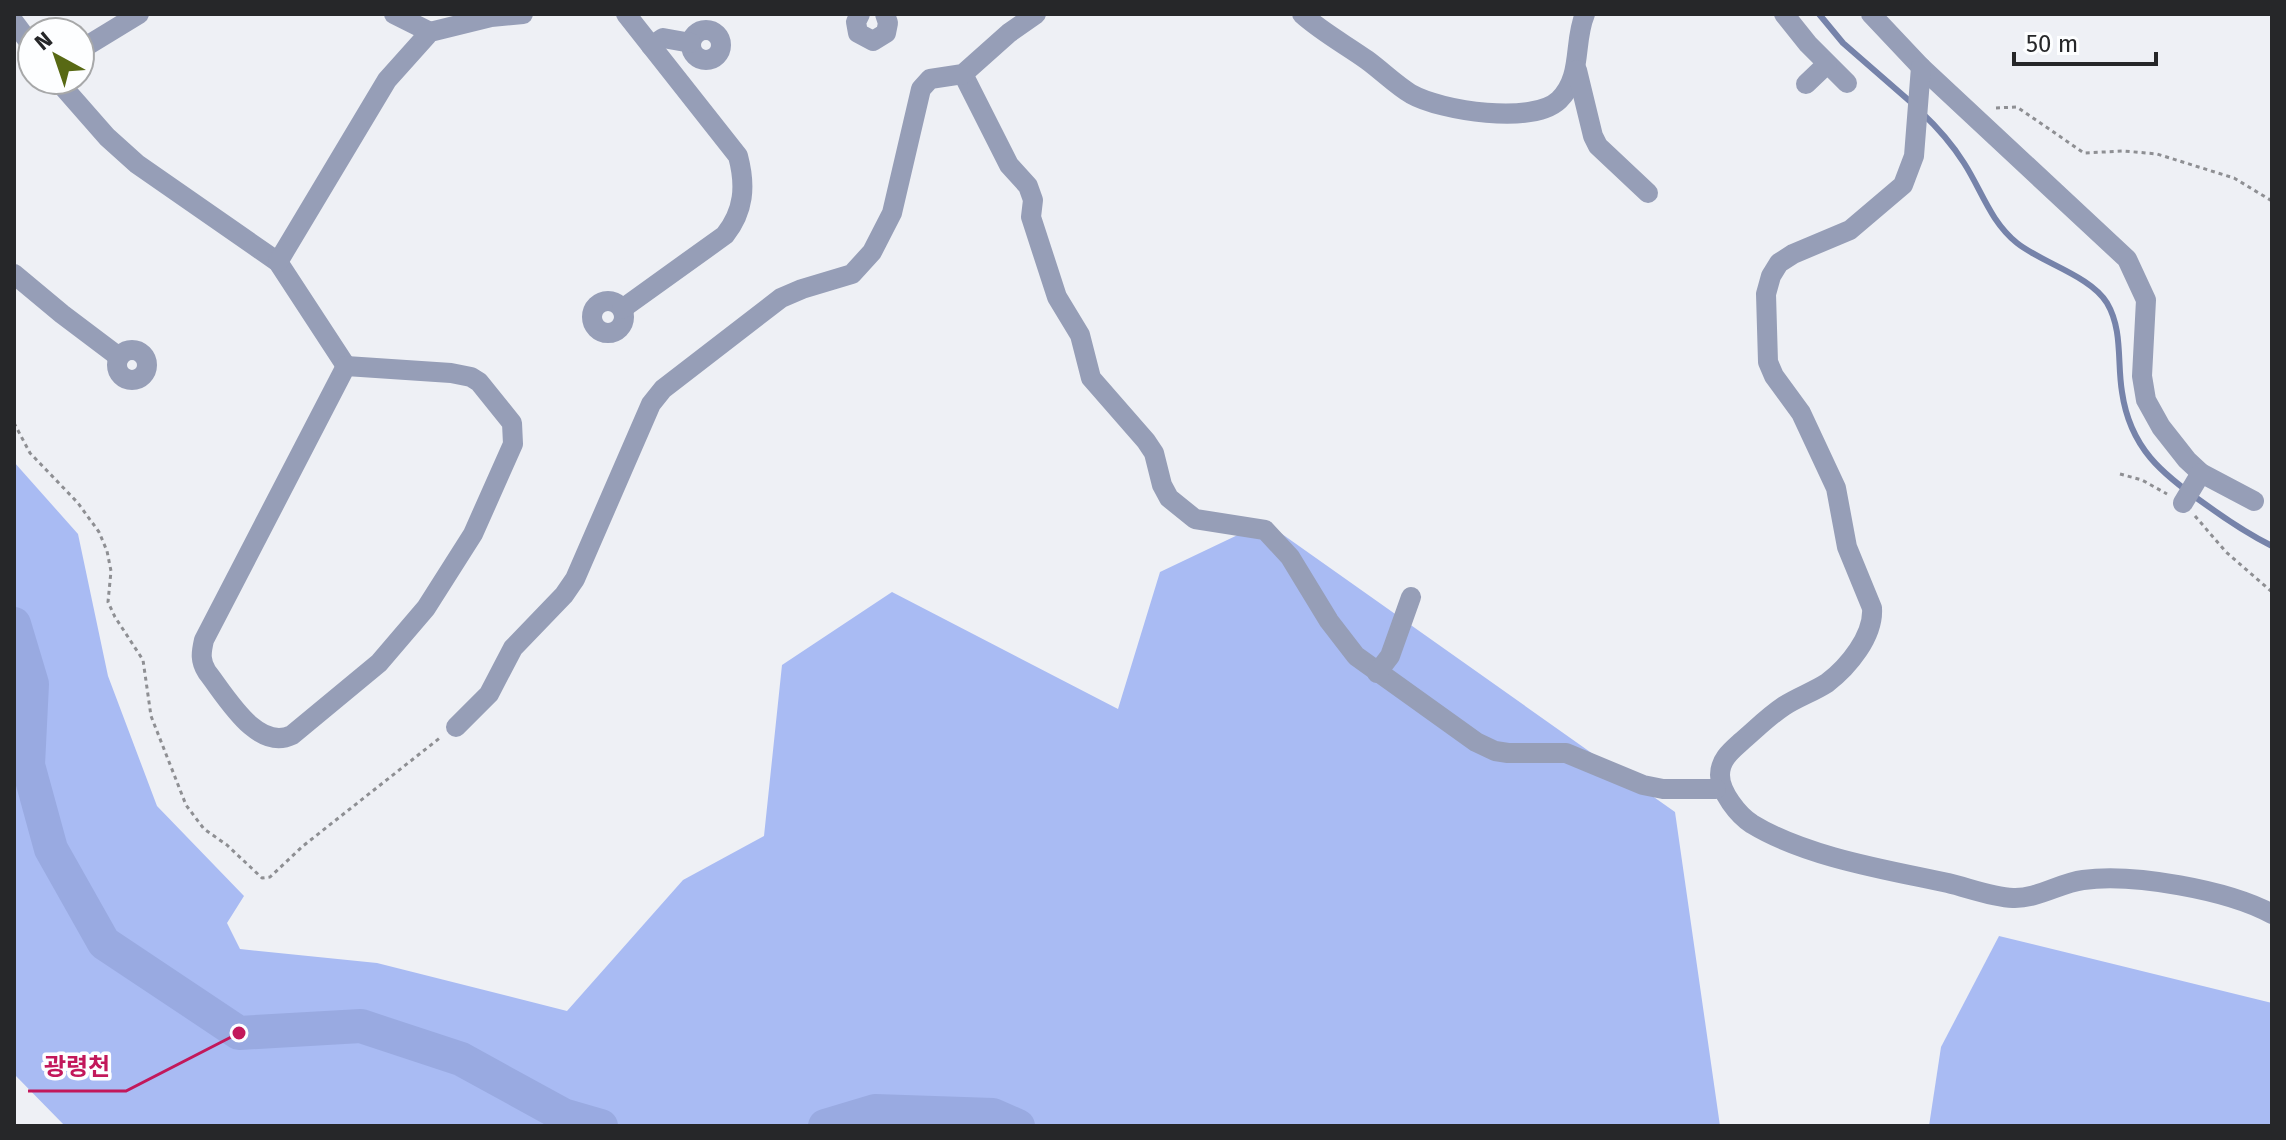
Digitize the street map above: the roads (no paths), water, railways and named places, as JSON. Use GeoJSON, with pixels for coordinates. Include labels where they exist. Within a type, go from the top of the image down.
{"type":"FeatureCollection","features":[{"type":"Feature","properties":{"kind":"street"},"geometry":{"type":"LineString","coordinates":[[96,40],[139,14]]}},
{"type":"Feature","properties":{"kind":"street"},"geometry":{"type":"LineString","coordinates":[[394,14],[430,32]]}},
{"type":"Feature","properties":{"kind":"street"},"geometry":{"type":"LineString","coordinates":[[278,262],[387,80],[430,32],[478,19],[523,14]]}},
{"type":"Feature","properties":{"kind":"street"},"geometry":{"type":"LineString","coordinates":[[622,309],[725,235],[736,221],[744,179],[738,156],[626,14]]}},
{"type":"Feature","properties":{"kind":"street"},"geometry":{"type":"LineString","coordinates":[[860,14],[856,22],[858,33],[873,41],[886,33],[888,23],[885,14]]}},
{"type":"Feature","properties":{"kind":"street"},"geometry":{"type":"LineString","coordinates":[[456,727],[489,694],[513,648],[564,595],[575,579],[651,404],[673,381],[781,298],[852,274],[872,252],[892,213],[921,89],[930,79],[963,74],[1009,33],[1036,14]]}},
{"type":"Feature","properties":{"kind":"street"},"geometry":{"type":"LineString","coordinates":[[1302,14],[1412,94],[1442,106],[1506,113],[1549,108],[1570,87],[1577,70]]}},
{"type":"Feature","properties":{"kind":"street"},"geometry":{"type":"LineString","coordinates":[[1585,14],[1579,29],[1577,70],[1593,136],[1598,146],[1648,193]]}},
{"type":"Feature","properties":{"kind":"street"},"geometry":{"type":"LineString","coordinates":[[1784,14],[1847,83]]}},
{"type":"Feature","properties":{"kind":"street"},"geometry":{"type":"LineString","coordinates":[[1873,15],[1920,77],[1971,113],[2127,259],[2146,300],[2142,376],[2146,400],[2171,442],[2200,476],[2254,501]]}},
{"type":"Feature","properties":{"kind":"street"},"geometry":{"type":"LineString","coordinates":[[651,46],[663,38],[691,43]]}},
{"type":"Feature","properties":{"kind":"street"},"geometry":{"type":"LineString","coordinates":[[1806,84],[1827,64]]}},
{"type":"Feature","properties":{"kind":"street"},"geometry":{"type":"LineString","coordinates":[[963,74],[1009,165],[1028,186],[1033,200],[1031,217],[1057,297],[1080,335],[1091,378],[1154,453],[1162,485],[1169,498],[1195,519],[1265,530],[1290,557],[1341,639],[1377,673],[1476,742],[1495,751],[1522,755],[1566,753],[1653,787],[1680,791],[1716,789]]}},
{"type":"Feature","properties":{"kind":"street"},"geometry":{"type":"LineString","coordinates":[[1920,77],[1914,156],[1903,185],[1850,230],[1779,263],[1766,294],[1768,362],[1774,376],[1801,413],[1836,488],[1847,547],[1872,608],[1873,619],[1853,656],[1828,682],[1786,705],[1729,753],[1720,766],[1720,779],[1725,791],[1749,822],[1777,837],[1851,862],[1886,870],[2014,898],[2085,880],[2113,878],[2150,882],[2232,897],[2272,914]]}},
{"type":"Feature","properties":{"kind":"street"},"geometry":{"type":"LineString","coordinates":[[71,96],[107,137],[137,164],[278,262],[346,366]]}},
{"type":"Feature","properties":{"kind":"street"},"geometry":{"type":"LineString","coordinates":[[14,274],[119,357]]}},
{"type":"Feature","properties":{"kind":"street"},"geometry":{"type":"LineString","coordinates":[[346,366],[471,377],[479,382],[512,423],[513,444],[473,534],[409,629],[369,673],[292,735],[283,740],[272,740],[253,728],[207,672],[201,652],[204,640],[346,366]]}},
{"type":"Feature","properties":{"kind":"street"},"geometry":{"type":"LineString","coordinates":[[2184,500],[2200,476]]}},
{"type":"Feature","properties":{"kind":"street"},"geometry":{"type":"LineString","coordinates":[[1377,673],[1390,656],[1411,597]]}},
{"type":"Feature","properties":{"kind":"waterway"},"geometry":{"type":"LineString","coordinates":[[1819,14],[1843,43],[1913,104]]}},
{"type":"Feature","properties":{"kind":"waterway"},"geometry":{"type":"LineString","coordinates":[[1921,112],[1959,156],[1993,215],[2008,234],[2027,250],[2090,285],[2107,303],[2117,335],[2126,412],[2132,429],[2150,458],[2189,493],[2272,546]]}},
{"type":"Feature","properties":{"kind":"waterway"},"geometry":{"type":"LineString","coordinates":[[14,624],[32,684],[28,765],[51,849],[104,943],[239,1033],[361,1026],[461,1059],[563,1115],[601,1126]]}},
{"type":"Feature","properties":{"kind":"waterway"},"geometry":{"type":"LineString","coordinates":[[825,1126],[875,1111],[993,1115],[1018,1126]]}},
{"type":"Feature","properties":{"kind":"place","name":"광령천"},"geometry":{"type":"Point","coordinates":[239,1033]}}]}
